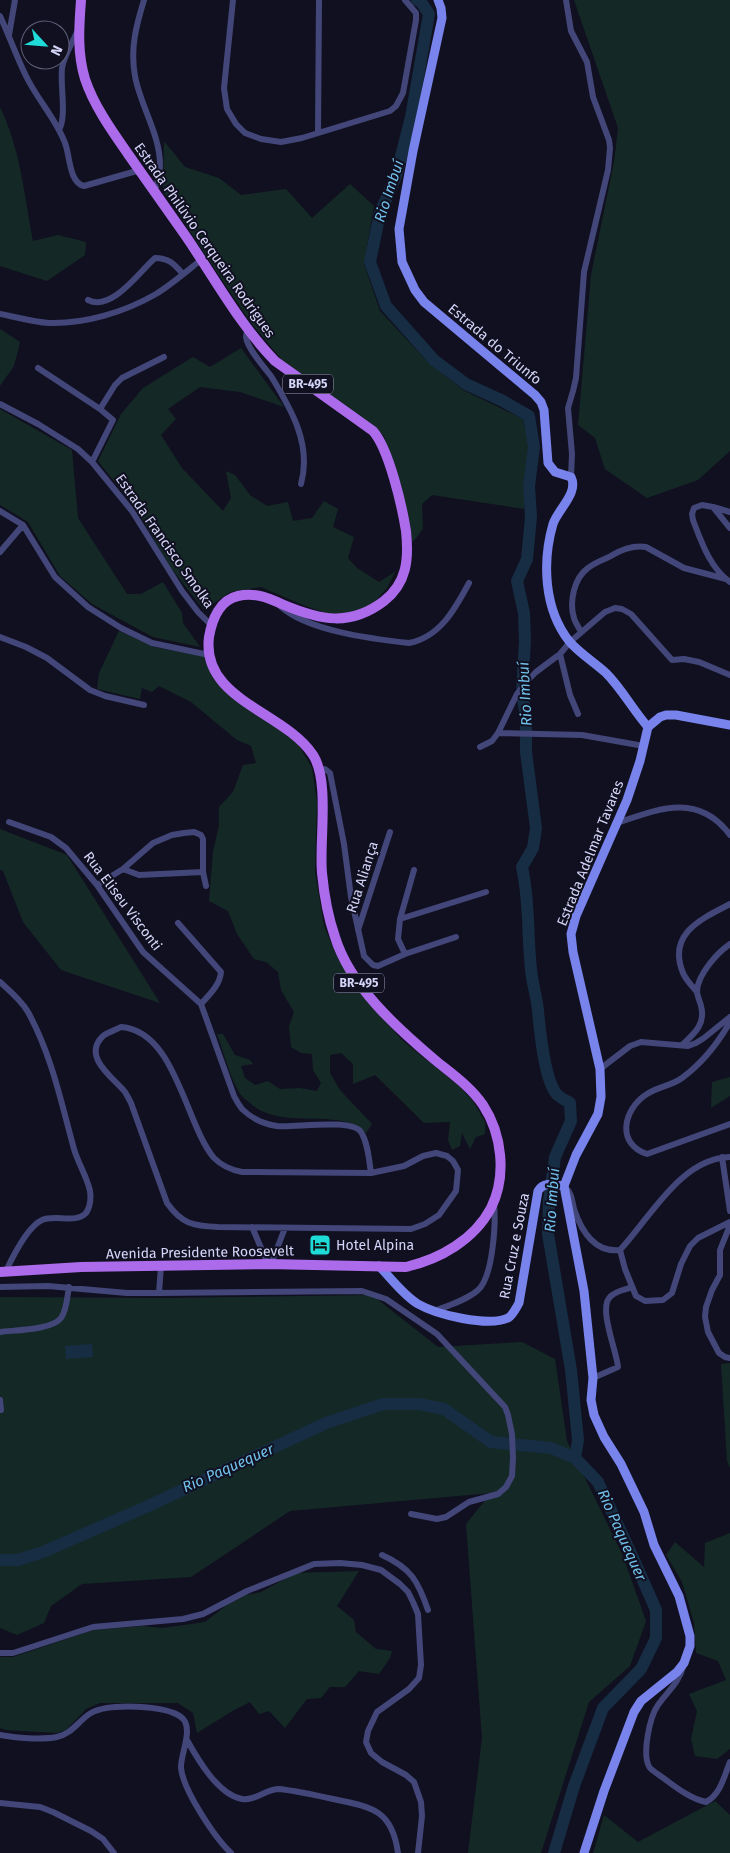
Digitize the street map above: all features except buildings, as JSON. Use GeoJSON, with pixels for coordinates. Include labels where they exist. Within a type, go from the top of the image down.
{"type":"FeatureCollection","features":[{"type":"Feature","properties":{"kind":"main road","name":"Estrada Philúvio Cerqueira Rodrigues"},"geometry":{"type":"LineString","coordinates":[[81,0],[79,29],[80,59],[86,81],[110,127],[248,329],[275,361],[373,430],[387,458],[401,508],[408,550],[407,564],[400,584],[390,597],[373,610],[342,619],[326,619],[306,614],[255,594],[234,596],[220,607],[212,625]]}},
{"type":"Feature","properties":{"kind":"main road","name":"BR-495"},"geometry":{"type":"LineString","coordinates":[[208,655],[212,625]]}},
{"type":"Feature","properties":{"kind":"main road","name":"Avenida Presidente Roosevelt"},"geometry":{"type":"LineString","coordinates":[[3,1272],[81,1267],[270,1264],[406,1266],[425,1263],[450,1251],[466,1239],[487,1214],[494,1201],[501,1174],[500,1154],[492,1121],[482,1104],[469,1089],[406,1035],[379,1008],[347,964],[335,940],[322,872],[322,799],[319,770],[315,759],[303,741],[227,688],[214,673],[208,655]]}},
{"type":"Feature","properties":{"kind":"street"},"geometry":{"type":"LineString","coordinates":[[9,35],[15,0]]}},
{"type":"Feature","properties":{"kind":"street"},"geometry":{"type":"LineString","coordinates":[[144,0],[134,34],[133,63],[135,78],[157,144],[160,162],[155,191]]}},
{"type":"Feature","properties":{"kind":"street"},"geometry":{"type":"LineString","coordinates":[[233,0],[224,88],[227,109],[244,133],[260,139],[281,142],[302,138],[390,111],[400,101],[416,20],[416,13],[405,0]]}},
{"type":"Feature","properties":{"kind":"street"},"geometry":{"type":"LineString","coordinates":[[318,133],[319,0]]}},
{"type":"Feature","properties":{"kind":"street","name":"Estrada do Triunfo"},"geometry":{"type":"LineString","coordinates":[[438,0],[442,18],[413,151],[399,229],[402,262],[415,290],[424,302],[523,384],[541,402],[544,410],[548,462],[554,472],[571,477]]}},
{"type":"Feature","properties":{"kind":"street"},"geometry":{"type":"LineString","coordinates":[[566,0],[571,31],[587,62],[593,96],[609,140],[610,148],[608,170],[581,291],[576,378],[568,408],[572,454],[571,477],[573,480],[571,493],[557,514],[553,526],[547,565],[547,581],[553,609],[563,632],[570,642],[607,674],[648,727],[666,714],[730,726]]}},
{"type":"Feature","properties":{"kind":"street"},"geometry":{"type":"LineString","coordinates":[[0,16],[26,77],[66,144],[73,174],[81,186],[140,170]]}},
{"type":"Feature","properties":{"kind":"street"},"geometry":{"type":"LineString","coordinates":[[59,130],[63,121],[62,67],[79,29]]}},
{"type":"Feature","properties":{"kind":"street"},"geometry":{"type":"LineString","coordinates":[[88,300],[93,303],[100,303],[123,291],[155,258],[164,258],[171,261],[183,274]]}},
{"type":"Feature","properties":{"kind":"street"},"geometry":{"type":"LineString","coordinates":[[0,314],[48,323],[97,318],[156,294],[202,260]]}},
{"type":"Feature","properties":{"kind":"street"},"geometry":{"type":"LineString","coordinates":[[248,329],[246,337],[250,346],[271,376],[302,437],[304,464],[301,484]]}},
{"type":"Feature","properties":{"kind":"street"},"geometry":{"type":"LineString","coordinates":[[100,409],[115,385],[122,378],[164,357]]}},
{"type":"Feature","properties":{"kind":"street"},"geometry":{"type":"LineString","coordinates":[[38,368],[100,409],[113,420],[92,462]]}},
{"type":"Feature","properties":{"kind":"street","name":"Estrada Francisco Smolka"},"geometry":{"type":"LineString","coordinates":[[0,404],[38,424],[78,449],[92,462],[132,510],[182,591],[198,612],[212,625]]}},
{"type":"Feature","properties":{"kind":"street"},"geometry":{"type":"LineString","coordinates":[[728,580],[713,563],[702,542],[692,514],[697,506],[713,507],[730,512]]}},
{"type":"Feature","properties":{"kind":"street"},"geometry":{"type":"LineString","coordinates":[[713,507],[730,528]]}},
{"type":"Feature","properties":{"kind":"street"},"geometry":{"type":"LineString","coordinates":[[0,511],[24,526],[55,577],[88,607],[121,628],[152,642],[208,655]]}},
{"type":"Feature","properties":{"kind":"street"},"geometry":{"type":"LineString","coordinates":[[0,552],[24,526]]}},
{"type":"Feature","properties":{"kind":"street"},"geometry":{"type":"LineString","coordinates":[[581,632],[574,620],[572,608],[573,596],[580,577],[589,567],[627,548],[646,547],[684,568],[728,580]]}},
{"type":"Feature","properties":{"kind":"street"},"geometry":{"type":"LineString","coordinates":[[274,600],[289,614],[307,622],[358,635],[409,642],[420,640],[445,622],[469,583]]}},
{"type":"Feature","properties":{"kind":"street"},"geometry":{"type":"LineString","coordinates":[[480,747],[492,740],[498,733],[517,694],[527,681],[560,654],[570,642],[605,612],[615,608],[622,609],[630,614],[672,660],[684,659],[698,662],[730,675]]}},
{"type":"Feature","properties":{"kind":"street"},"geometry":{"type":"LineString","coordinates":[[0,637],[47,658],[90,690],[105,696],[144,705]]}},
{"type":"Feature","properties":{"kind":"street"},"geometry":{"type":"LineString","coordinates":[[560,654],[570,695],[578,714]]}},
{"type":"Feature","properties":{"kind":"street","name":"Estrada Adelmar Tavares"},"geometry":{"type":"LineString","coordinates":[[561,1186],[598,1114],[601,1097],[600,1070],[584,993],[573,952],[571,934],[589,884],[627,800],[648,727]]}},
{"type":"Feature","properties":{"kind":"street"},"geometry":{"type":"LineString","coordinates":[[498,733],[582,735],[644,746]]}},
{"type":"Feature","properties":{"kind":"street"},"geometry":{"type":"LineString","coordinates":[[319,770],[325,769],[330,774],[335,790],[358,931],[364,956],[373,965],[378,966],[405,954],[456,937]]}},
{"type":"Feature","properties":{"kind":"street"},"geometry":{"type":"LineString","coordinates":[[617,823],[657,809],[684,806],[710,816],[720,823],[730,835]]}},
{"type":"Feature","properties":{"kind":"street","name":"Rua Eliseu Visconti"},"geometry":{"type":"LineString","coordinates":[[9,822],[51,837],[66,848],[97,885],[143,952],[200,1004],[234,1096],[242,1108],[263,1122],[277,1126],[345,1125],[356,1128],[360,1131],[364,1140],[371,1173]]}},
{"type":"Feature","properties":{"kind":"street"},"geometry":{"type":"LineString","coordinates":[[97,885],[123,869],[153,843],[172,835],[194,832],[201,835],[203,839],[203,872],[206,886]]}},
{"type":"Feature","properties":{"kind":"street","name":"Rua Aliança"},"geometry":{"type":"LineString","coordinates":[[358,931],[390,832]]}},
{"type":"Feature","properties":{"kind":"street"},"geometry":{"type":"LineString","coordinates":[[123,869],[139,875],[203,872]]}},
{"type":"Feature","properties":{"kind":"street"},"geometry":{"type":"LineString","coordinates":[[405,954],[398,939],[400,919],[414,870]]}},
{"type":"Feature","properties":{"kind":"street"},"geometry":{"type":"LineString","coordinates":[[400,919],[486,892]]}},
{"type":"Feature","properties":{"kind":"street"},"geometry":{"type":"LineString","coordinates":[[682,1045],[700,1026],[702,1007],[697,992],[684,974],[679,959],[679,946],[685,934],[694,925],[730,904]]}},
{"type":"Feature","properties":{"kind":"street"},"geometry":{"type":"LineString","coordinates":[[178,923],[221,972],[215,987],[200,1004]]}},
{"type":"Feature","properties":{"kind":"street"},"geometry":{"type":"LineString","coordinates":[[697,992],[699,983],[715,956],[730,944]]}},
{"type":"Feature","properties":{"kind":"street"},"geometry":{"type":"LineString","coordinates":[[0,982],[20,1000],[49,1058],[63,1102],[78,1164],[90,1190],[89,1207],[85,1214],[80,1217],[47,1218],[37,1223],[17,1248],[3,1272]]}},
{"type":"Feature","properties":{"kind":"street"},"geometry":{"type":"LineString","coordinates":[[600,1070],[630,1046],[641,1042],[688,1046],[704,1038],[730,1017]]}},
{"type":"Feature","properties":{"kind":"street"},"geometry":{"type":"LineString","coordinates":[[730,1022],[713,1046],[681,1079],[641,1098],[626,1125],[626,1134],[636,1149],[648,1154],[730,1124]]}},
{"type":"Feature","properties":{"kind":"street"},"geometry":{"type":"LineString","coordinates":[[121,1027],[139,1032],[160,1051],[185,1098],[201,1137],[214,1158],[225,1167],[242,1172],[371,1173],[404,1166],[423,1156],[436,1152],[447,1156],[453,1161],[458,1170],[458,1182],[453,1196],[439,1214],[425,1224],[411,1229],[199,1226],[185,1222],[176,1216],[167,1203],[131,1102],[124,1091],[100,1066],[97,1057],[97,1045],[104,1036],[121,1027]]}},
{"type":"Feature","properties":{"kind":"street"},"geometry":{"type":"LineString","coordinates":[[561,1186],[568,1190],[579,1222],[596,1245],[609,1250],[620,1250],[673,1187],[690,1172],[706,1162],[722,1157],[730,1157]]}},
{"type":"Feature","properties":{"kind":"street"},"geometry":{"type":"LineString","coordinates":[[722,1157],[730,1211]]}},
{"type":"Feature","properties":{"kind":"street","name":"Rua Cruz e Souza"},"geometry":{"type":"LineString","coordinates":[[379,1266],[413,1300],[435,1312],[480,1321],[510,1317],[519,1303],[536,1197],[540,1188],[547,1184],[561,1186]]}},
{"type":"Feature","properties":{"kind":"street"},"geometry":{"type":"LineString","coordinates":[[561,1186],[581,1268],[593,1378],[592,1406],[597,1425],[629,1480],[644,1512],[654,1545],[679,1596],[690,1636],[690,1646],[678,1680],[656,1707],[650,1721],[646,1755],[647,1762],[650,1768],[667,1780],[699,1800],[706,1802],[719,1789],[730,1762]]}},
{"type":"Feature","properties":{"kind":"street"},"geometry":{"type":"LineString","coordinates":[[435,1312],[477,1291],[483,1285],[488,1274],[494,1235],[496,1217],[494,1201]]}},
{"type":"Feature","properties":{"kind":"street"},"geometry":{"type":"LineString","coordinates":[[620,1250],[636,1296],[645,1301],[652,1302],[667,1298],[672,1293],[681,1264],[690,1246],[698,1238],[730,1224]]}},
{"type":"Feature","properties":{"kind":"street"},"geometry":{"type":"LineString","coordinates":[[730,1224],[720,1250],[720,1275],[712,1290],[705,1317],[708,1332],[719,1353],[730,1358]]}},
{"type":"Feature","properties":{"kind":"street"},"geometry":{"type":"LineString","coordinates":[[252,1227],[270,1264]]}},
{"type":"Feature","properties":{"kind":"street"},"geometry":{"type":"LineString","coordinates":[[270,1264],[285,1228]]}},
{"type":"Feature","properties":{"kind":"street"},"geometry":{"type":"LineString","coordinates":[[159,1293],[161,1266]]}},
{"type":"Feature","properties":{"kind":"street"},"geometry":{"type":"LineString","coordinates":[[0,1287],[48,1286],[127,1293],[362,1290],[386,1299],[438,1334],[448,1344],[505,1408],[512,1434],[512,1476],[506,1487],[498,1494],[469,1502],[446,1517],[437,1519],[411,1514]]}},
{"type":"Feature","properties":{"kind":"street"},"geometry":{"type":"LineString","coordinates":[[0,1332],[53,1325],[64,1312],[69,1287]]}},
{"type":"Feature","properties":{"kind":"street"},"geometry":{"type":"LineString","coordinates":[[593,1378],[618,1367],[608,1328],[607,1304],[608,1299],[612,1295],[632,1287]]}},
{"type":"Feature","properties":{"kind":"street"},"geometry":{"type":"LineString","coordinates":[[0,1400],[1,1410]]}},
{"type":"Feature","properties":{"kind":"street"},"geometry":{"type":"LineString","coordinates":[[382,1556],[394,1560],[410,1572],[418,1582],[428,1610]]}},
{"type":"Feature","properties":{"kind":"street"},"geometry":{"type":"LineString","coordinates":[[0,1654],[13,1653],[93,1627],[183,1620],[203,1614],[247,1591],[314,1564],[340,1563],[362,1565],[381,1570],[400,1584],[408,1592],[413,1602],[418,1614],[422,1654],[419,1678],[410,1689],[378,1712],[368,1731],[366,1742],[372,1753],[382,1762],[406,1775],[414,1782],[421,1802],[422,1816],[418,1853]]}},
{"type":"Feature","properties":{"kind":"street"},"geometry":{"type":"LineString","coordinates":[[413,1602],[423,1595]]}},
{"type":"Feature","properties":{"kind":"street"},"geometry":{"type":"LineString","coordinates":[[584,1853],[604,1791],[634,1712],[641,1701],[677,1672],[684,1663]]}},
{"type":"Feature","properties":{"kind":"street"},"geometry":{"type":"LineString","coordinates":[[0,1735],[40,1738],[57,1736],[67,1733],[91,1713],[108,1707],[130,1706],[159,1710],[183,1718],[187,1740],[181,1765],[182,1776],[220,1844],[231,1853]]}},
{"type":"Feature","properties":{"kind":"street"},"geometry":{"type":"LineString","coordinates":[[187,1740],[205,1771],[233,1795],[242,1799],[279,1789],[360,1804],[374,1810],[388,1823],[396,1836],[398,1853]]}},
{"type":"Feature","properties":{"kind":"street"},"geometry":{"type":"LineString","coordinates":[[0,1803],[40,1807],[53,1812],[103,1839],[114,1853]]}},
{"type":"Feature","properties":{"kind":"green space"},"geometry":{"type":"Polygon","coordinates":[[[574,0],[730,0],[730,451],[698,480],[647,498],[605,469],[595,438],[578,425],[591,275],[614,162],[618,128],[574,0]]]}},
{"type":"Feature","properties":{"kind":"green space"},"geometry":{"type":"Polygon","coordinates":[[[0,107],[13,140],[33,241],[58,235],[86,242],[85,255],[47,281],[0,266],[0,107]]]}},
{"type":"Feature","properties":{"kind":"green space"},"geometry":{"type":"Polygon","coordinates":[[[164,141],[185,167],[219,178],[241,195],[286,189],[312,218],[350,184],[374,206],[364,264],[380,311],[425,359],[463,390],[523,419],[529,446],[524,509],[432,495],[422,504],[423,529],[413,542],[384,436],[282,360],[251,323],[163,191],[164,141]]]}},
{"type":"Feature","properties":{"kind":"green space"},"geometry":{"type":"Polygon","coordinates":[[[0,329],[20,342],[14,366],[0,386],[0,329]]]}},
{"type":"Feature","properties":{"kind":"green space"},"geometry":{"type":"Polygon","coordinates":[[[241,348],[284,407],[240,392],[200,387],[168,409],[176,419],[161,435],[182,468],[223,511],[231,498],[226,471],[235,475],[250,495],[267,506],[288,502],[293,521],[312,518],[324,501],[338,509],[333,527],[354,537],[348,558],[357,568],[379,582],[395,572],[387,588],[371,606],[348,613],[329,614],[261,587],[230,592],[204,610],[171,568],[136,509],[98,461],[121,414],[143,388],[193,357],[210,367],[241,348]]]}},
{"type":"Feature","properties":{"kind":"green space"},"geometry":{"type":"Polygon","coordinates":[[[0,409],[72,450],[78,518],[127,594],[141,594],[163,582],[182,613],[183,623],[200,647],[153,637],[92,604],[60,576],[28,522],[0,505],[0,409]]]}},
{"type":"Feature","properties":{"kind":"green space"},"geometry":{"type":"Polygon","coordinates":[[[119,631],[154,647],[206,657],[212,677],[227,692],[297,742],[312,768],[317,803],[315,872],[324,926],[338,959],[369,1003],[403,1041],[459,1086],[473,1101],[485,1122],[485,1134],[476,1137],[470,1149],[462,1133],[460,1146],[452,1150],[448,1140],[450,1122],[424,1123],[375,1075],[353,1084],[353,1064],[341,1053],[330,1055],[330,1073],[340,1090],[372,1124],[366,1133],[355,1125],[342,1121],[294,1118],[263,1112],[248,1102],[240,1093],[229,1071],[217,1034],[223,1034],[235,1055],[250,1060],[253,1064],[241,1066],[245,1078],[255,1085],[268,1081],[280,1089],[300,1088],[317,1091],[321,1083],[313,1070],[312,1054],[301,1053],[291,1047],[289,1026],[294,1012],[281,990],[278,972],[266,962],[254,959],[237,934],[228,911],[209,901],[213,852],[219,825],[219,807],[233,792],[243,765],[256,763],[251,746],[237,740],[191,702],[159,686],[152,692],[142,688],[140,699],[97,689],[99,673],[119,631]]]}},
{"type":"Feature","properties":{"kind":"green space"},"geometry":{"type":"Polygon","coordinates":[[[0,829],[67,855],[160,1003],[61,970],[23,922],[3,871],[0,870],[0,829]]]}},
{"type":"Feature","properties":{"kind":"green space"},"geometry":{"type":"Polygon","coordinates":[[[730,1077],[730,1096],[711,1108],[712,1082],[730,1077]]]}},
{"type":"Feature","properties":{"kind":"green space"},"geometry":{"type":"Polygon","coordinates":[[[372,1295],[438,1347],[522,1342],[555,1359],[567,1441],[623,1556],[646,1621],[630,1666],[589,1702],[541,1853],[468,1853],[482,1738],[466,1524],[491,1493],[290,1511],[191,1577],[82,1584],[51,1606],[44,1623],[17,1635],[0,1628],[0,1297],[163,1298],[372,1295]]]}},
{"type":"Feature","properties":{"kind":"green space"},"geometry":{"type":"Polygon","coordinates":[[[730,1363],[730,1468],[727,1461],[721,1364],[730,1363]]]}},
{"type":"Feature","properties":{"kind":"green space"},"geometry":{"type":"Polygon","coordinates":[[[730,1533],[730,1749],[717,1759],[695,1756],[691,1739],[697,1711],[689,1694],[726,1680],[718,1661],[696,1653],[694,1623],[682,1582],[666,1555],[675,1542],[704,1567],[705,1543],[730,1533]]]}},
{"type":"Feature","properties":{"kind":"green space"},"geometry":{"type":"Polygon","coordinates":[[[359,1571],[337,1606],[354,1620],[356,1632],[376,1649],[392,1651],[390,1658],[379,1674],[359,1671],[345,1687],[330,1687],[321,1698],[307,1699],[285,1728],[269,1711],[259,1714],[250,1702],[197,1733],[193,1713],[178,1703],[100,1703],[86,1709],[66,1730],[57,1733],[0,1728],[0,1657],[13,1657],[93,1630],[143,1626],[162,1628],[205,1622],[227,1605],[246,1595],[261,1592],[296,1573],[359,1571]]]}},
{"type":"Feature","properties":{"kind":"green space"},"geometry":{"type":"Polygon","coordinates":[[[715,1801],[730,1815],[730,1853],[593,1853],[604,1815],[638,1842],[715,1801]]]}},
{"type":"Feature","properties":{"kind":"water"},"geometry":{"type":"Polygon","coordinates":[[[92,1344],[93,1357],[66,1359],[65,1346],[92,1344]]]}},
{"type":"Feature","properties":{"kind":"waterway","name":"Rio Imbuí"},"geometry":{"type":"LineString","coordinates":[[417,0],[421,2],[429,14],[411,117],[396,176],[380,213],[370,262],[386,306],[434,360],[466,384],[503,401],[529,416],[534,447],[529,486],[531,517],[527,559],[517,581],[524,613],[525,640],[522,693],[526,717],[526,752],[536,828],[533,848],[522,867],[525,880],[532,974],[545,1064],[555,1092],[570,1103],[571,1121],[555,1157],[549,1201],[548,1234],[571,1370],[578,1440],[575,1458]]}},
{"type":"Feature","properties":{"kind":"waterway","name":"Rio Paquequer"},"geometry":{"type":"LineString","coordinates":[[0,1560],[18,1560],[43,1552],[146,1507],[326,1423],[383,1404],[419,1404],[444,1409],[491,1442],[551,1448],[575,1458],[598,1482],[634,1560],[656,1610],[656,1638],[641,1669],[603,1708],[574,1786],[554,1853]]}},
{"type":"Feature","properties":{"kind":"place","name":"Hotel Alpina"},"geometry":{"type":"Point","coordinates":[320,1245]}}]}
